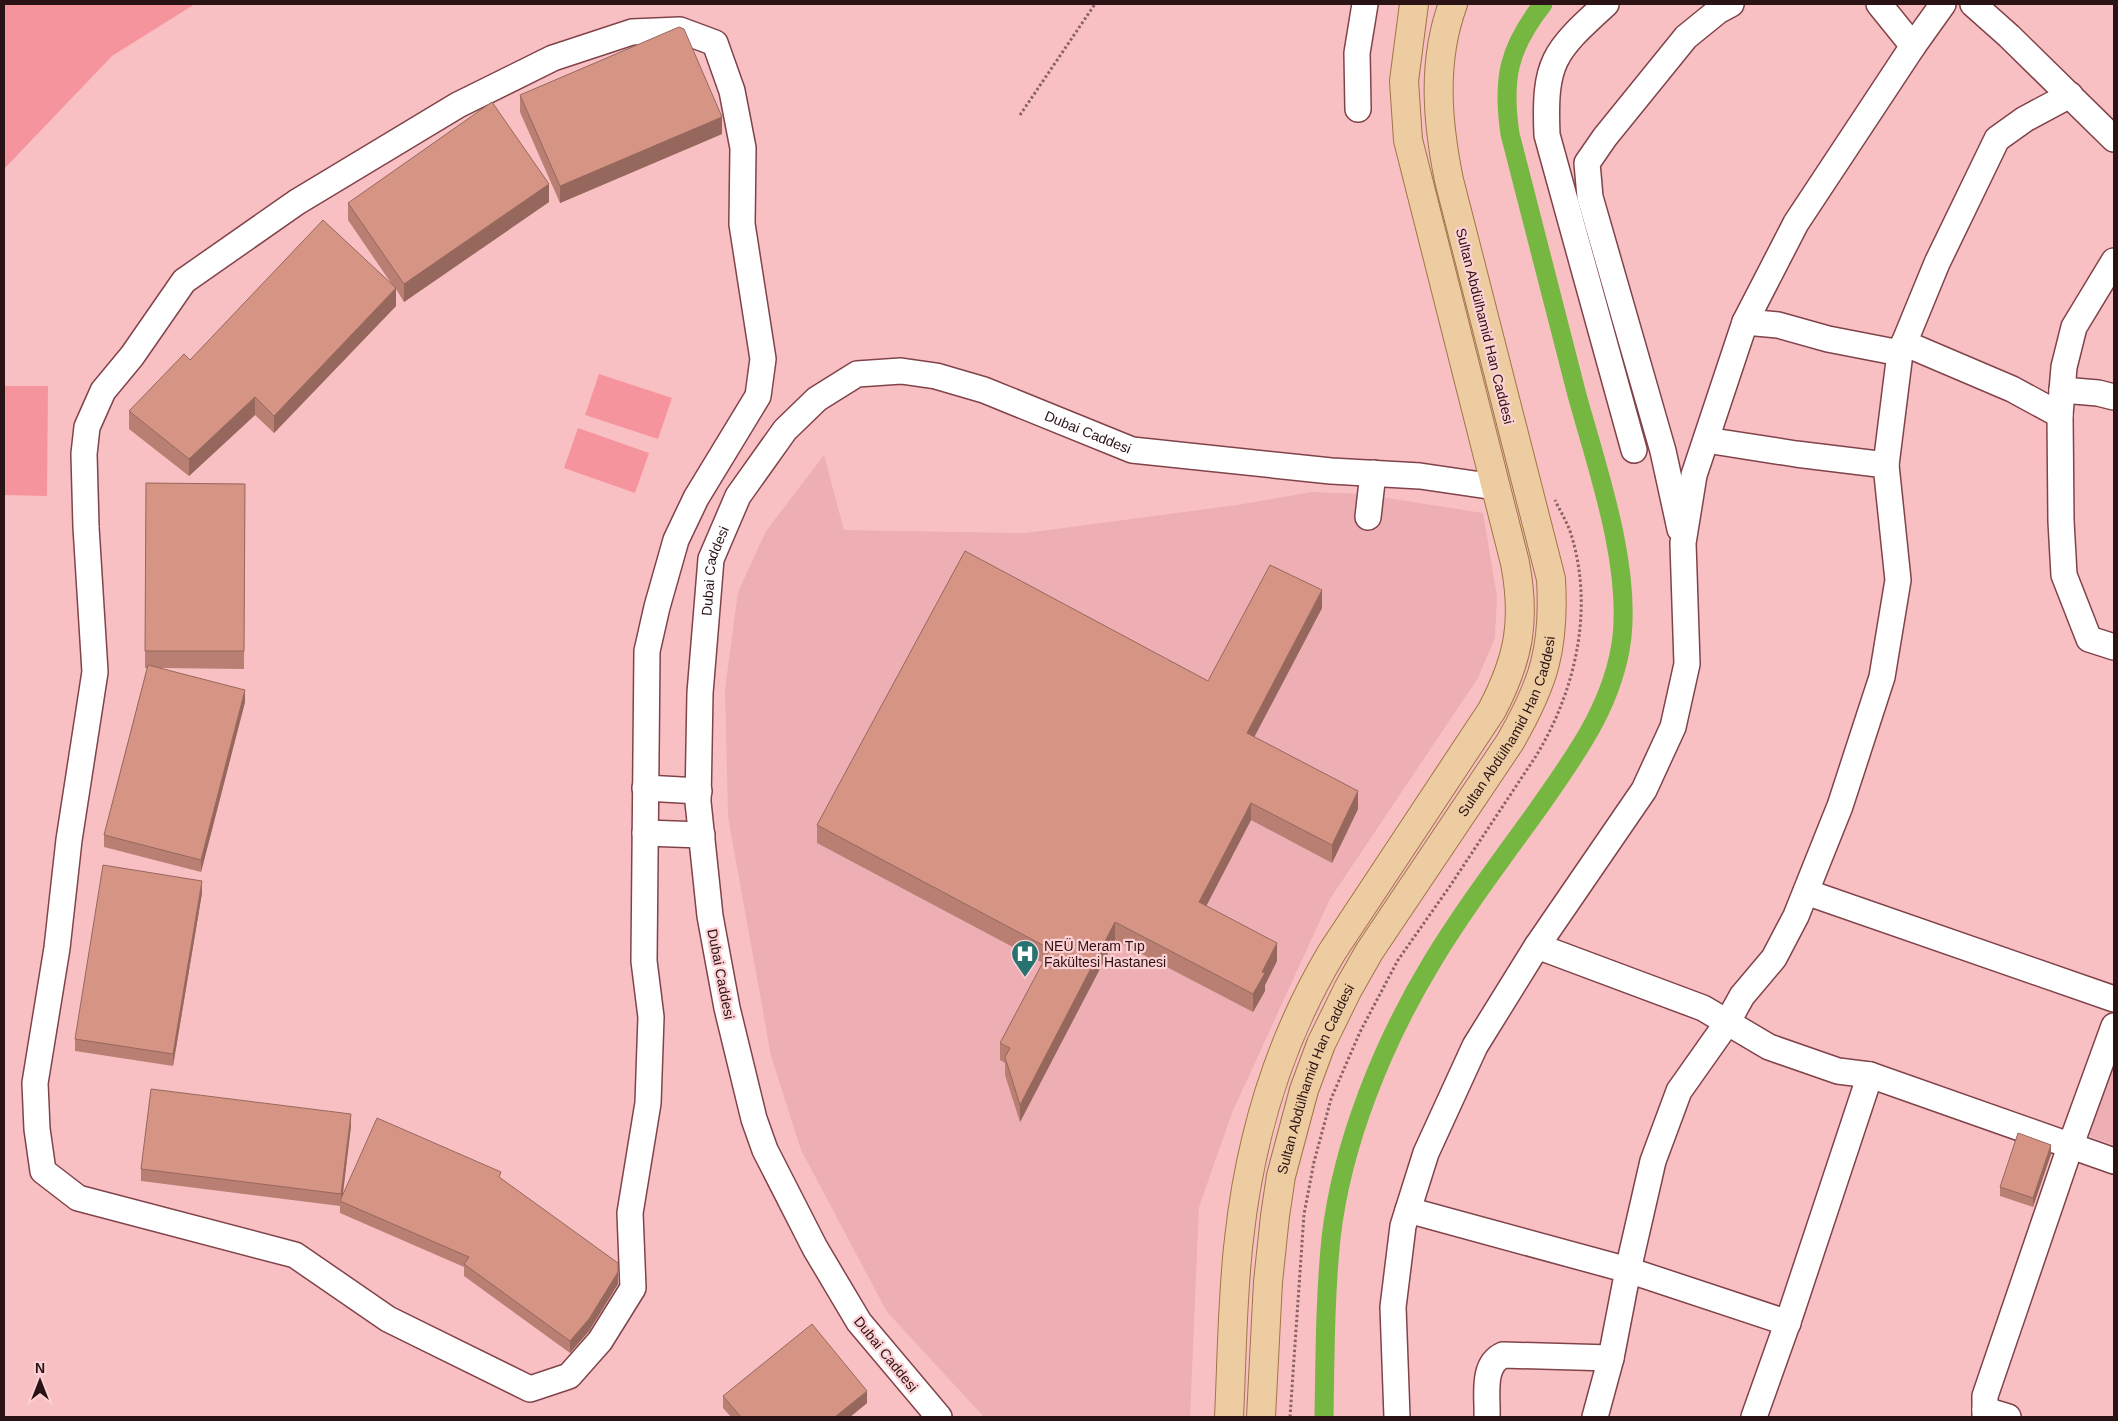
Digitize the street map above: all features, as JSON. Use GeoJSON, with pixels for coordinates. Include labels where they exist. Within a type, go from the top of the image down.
{"type":"FeatureCollection","features":[{"type":"Feature","properties":{"kind":"main road","name":"Sultan Abdülhamid Han Caddesi"},"geometry":{"type":"LineString","coordinates":[[1229,1417],[1236,1268],[1242,1212],[1267,1097],[1290,1034],[1317,976],[1488,717],[1505,684],[1515,657],[1521,620],[1520,592],[1496,487],[1408,140],[1404,81],[1414,4]]}},
{"type":"Feature","properties":{"kind":"main road","name":"Sultan Abdülhamid Han Caddesi"},"geometry":{"type":"LineString","coordinates":[[1261,1417],[1270,1259],[1280,1184],[1304,1090],[1321,1044],[1348,989],[1369,952],[1510,742],[1528,711],[1542,681],[1550,649],[1553,611],[1551,579],[1451,190],[1442,148],[1439,115],[1441,49],[1453,4]]}},
{"type":"Feature","properties":{"kind":"street"},"geometry":{"type":"LineString","coordinates":[[1358,109],[1356,53],[1365,4]]}},
{"type":"Feature","properties":{"kind":"street"},"geometry":{"type":"LineString","coordinates":[[1606,4],[1562,46],[1551,68],[1546,97],[1547,135],[1634,450]]}},
{"type":"Feature","properties":{"kind":"street"},"geometry":{"type":"LineString","coordinates":[[1397,1417],[1393,1307],[1403,1226],[1426,1153],[1475,1046],[1537,946],[1644,790],[1673,727],[1687,664],[1683,543],[1663,451],[1590,197],[1587,163],[1605,137],[1686,37],[1718,11],[1731,4]]}},
{"type":"Feature","properties":{"kind":"street"},"geometry":{"type":"LineString","coordinates":[[1879,4],[1913,46]]}},
{"type":"Feature","properties":{"kind":"street"},"geometry":{"type":"LineString","coordinates":[[1683,543],[1694,475],[1745,322],[1796,223],[1913,46],[1944,4]]}},
{"type":"Feature","properties":{"kind":"street"},"geometry":{"type":"LineString","coordinates":[[1973,4],[2112,132]]}},
{"type":"Feature","properties":{"kind":"street"},"geometry":{"type":"LineString","coordinates":[[680,30],[714,43],[732,91],[743,148],[742,224],[763,359],[758,396],[696,498],[676,540],[656,607],[647,651],[645,833],[644,961],[651,1017],[648,1103],[630,1213],[633,1288],[600,1341],[569,1376],[530,1389],[388,1319],[294,1255],[78,1198],[43,1171],[37,1129],[35,1083],[57,948],[69,840],[95,672],[86,527],[84,454],[87,427],[102,391],[132,356],[184,281],[297,202],[458,105],[553,58],[632,32],[680,30]]}},
{"type":"Feature","properties":{"kind":"street"},"geometry":{"type":"LineString","coordinates":[[1595,1417],[1611,1358],[1628,1270],[1653,1161],[1679,1091],[1727,1023],[1742,996],[1774,958],[1806,892],[1840,806],[1882,677],[1898,580],[1886,465],[1902,348],[1937,263],[1997,139],[2025,119],[2070,95]]}},
{"type":"Feature","properties":{"kind":"street"},"geometry":{"type":"LineString","coordinates":[[2114,261],[2074,327],[2064,367],[2060,415],[2061,521],[2064,575],[2089,639],[2114,647]]}},
{"type":"Feature","properties":{"kind":"street"},"geometry":{"type":"LineString","coordinates":[[1745,322],[1778,324],[1828,339],[1902,348],[2012,389],[2060,415]]}},
{"type":"Feature","properties":{"kind":"street","name":"Dubai Caddesi"},"geometry":{"type":"LineString","coordinates":[[939,1417],[859,1322],[814,1248],[765,1150],[754,1119],[727,1008],[710,916],[698,790],[700,693],[711,559],[738,496],[785,430],[817,399],[857,374],[901,371],[936,376],[984,390],[1132,450],[1331,471],[1420,476],[1496,487]]}},
{"type":"Feature","properties":{"kind":"street"},"geometry":{"type":"LineString","coordinates":[[2062,390],[2098,393],[2114,397]]}},
{"type":"Feature","properties":{"kind":"street"},"geometry":{"type":"LineString","coordinates":[[1706,440],[1886,465]]}},
{"type":"Feature","properties":{"kind":"street"},"geometry":{"type":"LineString","coordinates":[[1368,517],[1373,473]]}},
{"type":"Feature","properties":{"kind":"street"},"geometry":{"type":"LineString","coordinates":[[645,788],[698,790]]}},
{"type":"Feature","properties":{"kind":"street"},"geometry":{"type":"LineString","coordinates":[[645,833],[702,835]]}},
{"type":"Feature","properties":{"kind":"street"},"geometry":{"type":"LineString","coordinates":[[1806,892],[2114,999]]}},
{"type":"Feature","properties":{"kind":"street"},"geometry":{"type":"LineString","coordinates":[[1537,946],[1703,1008],[1769,1047],[1838,1071],[1870,1075],[2114,1161]]}},
{"type":"Feature","properties":{"kind":"street"},"geometry":{"type":"LineString","coordinates":[[2008,1417],[1985,1413],[1985,1396],[2070,1147],[2114,1026]]}},
{"type":"Feature","properties":{"kind":"street"},"geometry":{"type":"LineString","coordinates":[[1754,1417],[1788,1323],[1870,1075]]}},
{"type":"Feature","properties":{"kind":"street"},"geometry":{"type":"LineString","coordinates":[[1408,1210],[1628,1270],[1788,1323]]}},
{"type":"Feature","properties":{"kind":"street"},"geometry":{"type":"LineString","coordinates":[[1487,1417],[1489,1369],[1494,1359],[1502,1355],[1611,1358]]}},
{"type":"Feature","properties":{"kind":"path"},"geometry":{"type":"LineString","coordinates":[[1020,115],[1095,4]]}},
{"type":"Feature","properties":{"kind":"path"},"geometry":{"type":"LineString","coordinates":[[1290,1417],[1304,1214],[1314,1162],[1336,1086],[1384,983],[1536,756],[1557,718],[1570,682],[1579,638],[1581,616],[1578,570],[1570,533],[1554,497]]}},
{"type":"Feature","properties":{"kind":"shaded area"},"geometry":{"type":"Polygon","coordinates":[[[4,4],[195,4],[112,56],[4,169],[4,4]]]}},
{"type":"Feature","properties":{"kind":"shaded area"},"geometry":{"type":"Polygon","coordinates":[[[599,374],[672,398],[658,439],[585,415],[599,374]]]}},
{"type":"Feature","properties":{"kind":"shaded area"},"geometry":{"type":"Polygon","coordinates":[[[4,386],[48,386],[47,496],[4,495],[4,386]]]}},
{"type":"Feature","properties":{"kind":"shaded area"},"geometry":{"type":"Polygon","coordinates":[[[578,428],[649,453],[635,493],[564,468],[578,428]]]}},
{"type":"Feature","properties":{"kind":"shaded area","name":"NEÜ Meram Tıp Fakültesi Hastanesi"},"geometry":{"type":"Polygon","coordinates":[[[824,455],[844,530],[1025,533],[1237,505],[1312,492],[1362,494],[1483,513],[1497,596],[1495,638],[1478,678],[1330,899],[1232,1113],[1199,1207],[1190,1417],[984,1417],[887,1312],[801,1150],[771,1056],[728,817],[725,689],[738,592],[766,531],[824,455]]]}},
{"type":"Feature","properties":{"kind":"shaded area"},"geometry":{"type":"Polygon","coordinates":[[[2114,1049],[2114,1145],[2083,1134],[2114,1049]]]}},
{"type":"Feature","properties":{"kind":"building"},"geometry":{"type":"Polygon","coordinates":[[[679,27],[684,29],[722,117],[560,186],[520,95],[679,27]]]}},
{"type":"Feature","properties":{"kind":"building"},"geometry":{"type":"Polygon","coordinates":[[[492,102],[549,184],[404,284],[348,203],[492,102]]]}},
{"type":"Feature","properties":{"kind":"building"},"geometry":{"type":"Polygon","coordinates":[[[323,220],[396,288],[274,416],[255,397],[189,459],[129,411],[184,354],[190,360],[323,220]]]}},
{"type":"Feature","properties":{"kind":"building"},"geometry":{"type":"Polygon","coordinates":[[[146,483],[245,484],[244,651],[145,651],[146,483]]]}},
{"type":"Feature","properties":{"kind":"building"},"geometry":{"type":"Polygon","coordinates":[[[965,551],[1208,681],[1270,565],[1322,590],[1247,733],[1358,791],[1332,845],[1251,803],[1199,902],[1277,943],[1262,972],[1265,973],[1253,994],[1115,922],[1020,1105],[1005,1057],[1010,1048],[1000,1043],[1050,949],[817,825],[965,551]]]}},
{"type":"Feature","properties":{"kind":"building"},"geometry":{"type":"Polygon","coordinates":[[[148,665],[245,690],[201,860],[104,835],[148,665]]]}},
{"type":"Feature","properties":{"kind":"building"},"geometry":{"type":"Polygon","coordinates":[[[103,865],[202,881],[173,1054],[75,1039],[103,865]]]}},
{"type":"Feature","properties":{"kind":"building"},"geometry":{"type":"Polygon","coordinates":[[[151,1089],[351,1114],[341,1194],[141,1169],[151,1089]]]}},
{"type":"Feature","properties":{"kind":"building"},"geometry":{"type":"Polygon","coordinates":[[[377,1118],[501,1172],[499,1177],[618,1263],[618,1272],[589,1319],[570,1341],[464,1264],[469,1257],[340,1201],[377,1118]]]}},
{"type":"Feature","properties":{"kind":"building"},"geometry":{"type":"Polygon","coordinates":[[[2018,1133],[2051,1145],[2033,1198],[2000,1187],[2018,1133]]]}},
{"type":"Feature","properties":{"kind":"building"},"geometry":{"type":"Polygon","coordinates":[[[812,1324],[867,1391],[835,1417],[741,1417],[723,1396],[812,1324]]]}},
{"type":"Feature","properties":{"kind":"waterway"},"geometry":{"type":"LineString","coordinates":[[1324,1417],[1326,1305],[1331,1238],[1336,1202],[1345,1166],[1367,1095],[1397,1026],[1444,942],[1566,769],[1591,728],[1611,685],[1622,637],[1623,608],[1617,546],[1510,134],[1507,97],[1510,65],[1522,35],[1543,4]]}},
{"type":"Feature","properties":{"kind":"place","name":"NEÜ Meram Tıp Fakültesi Hastanesi"},"geometry":{"type":"Point","coordinates":[1025,978]}}]}
